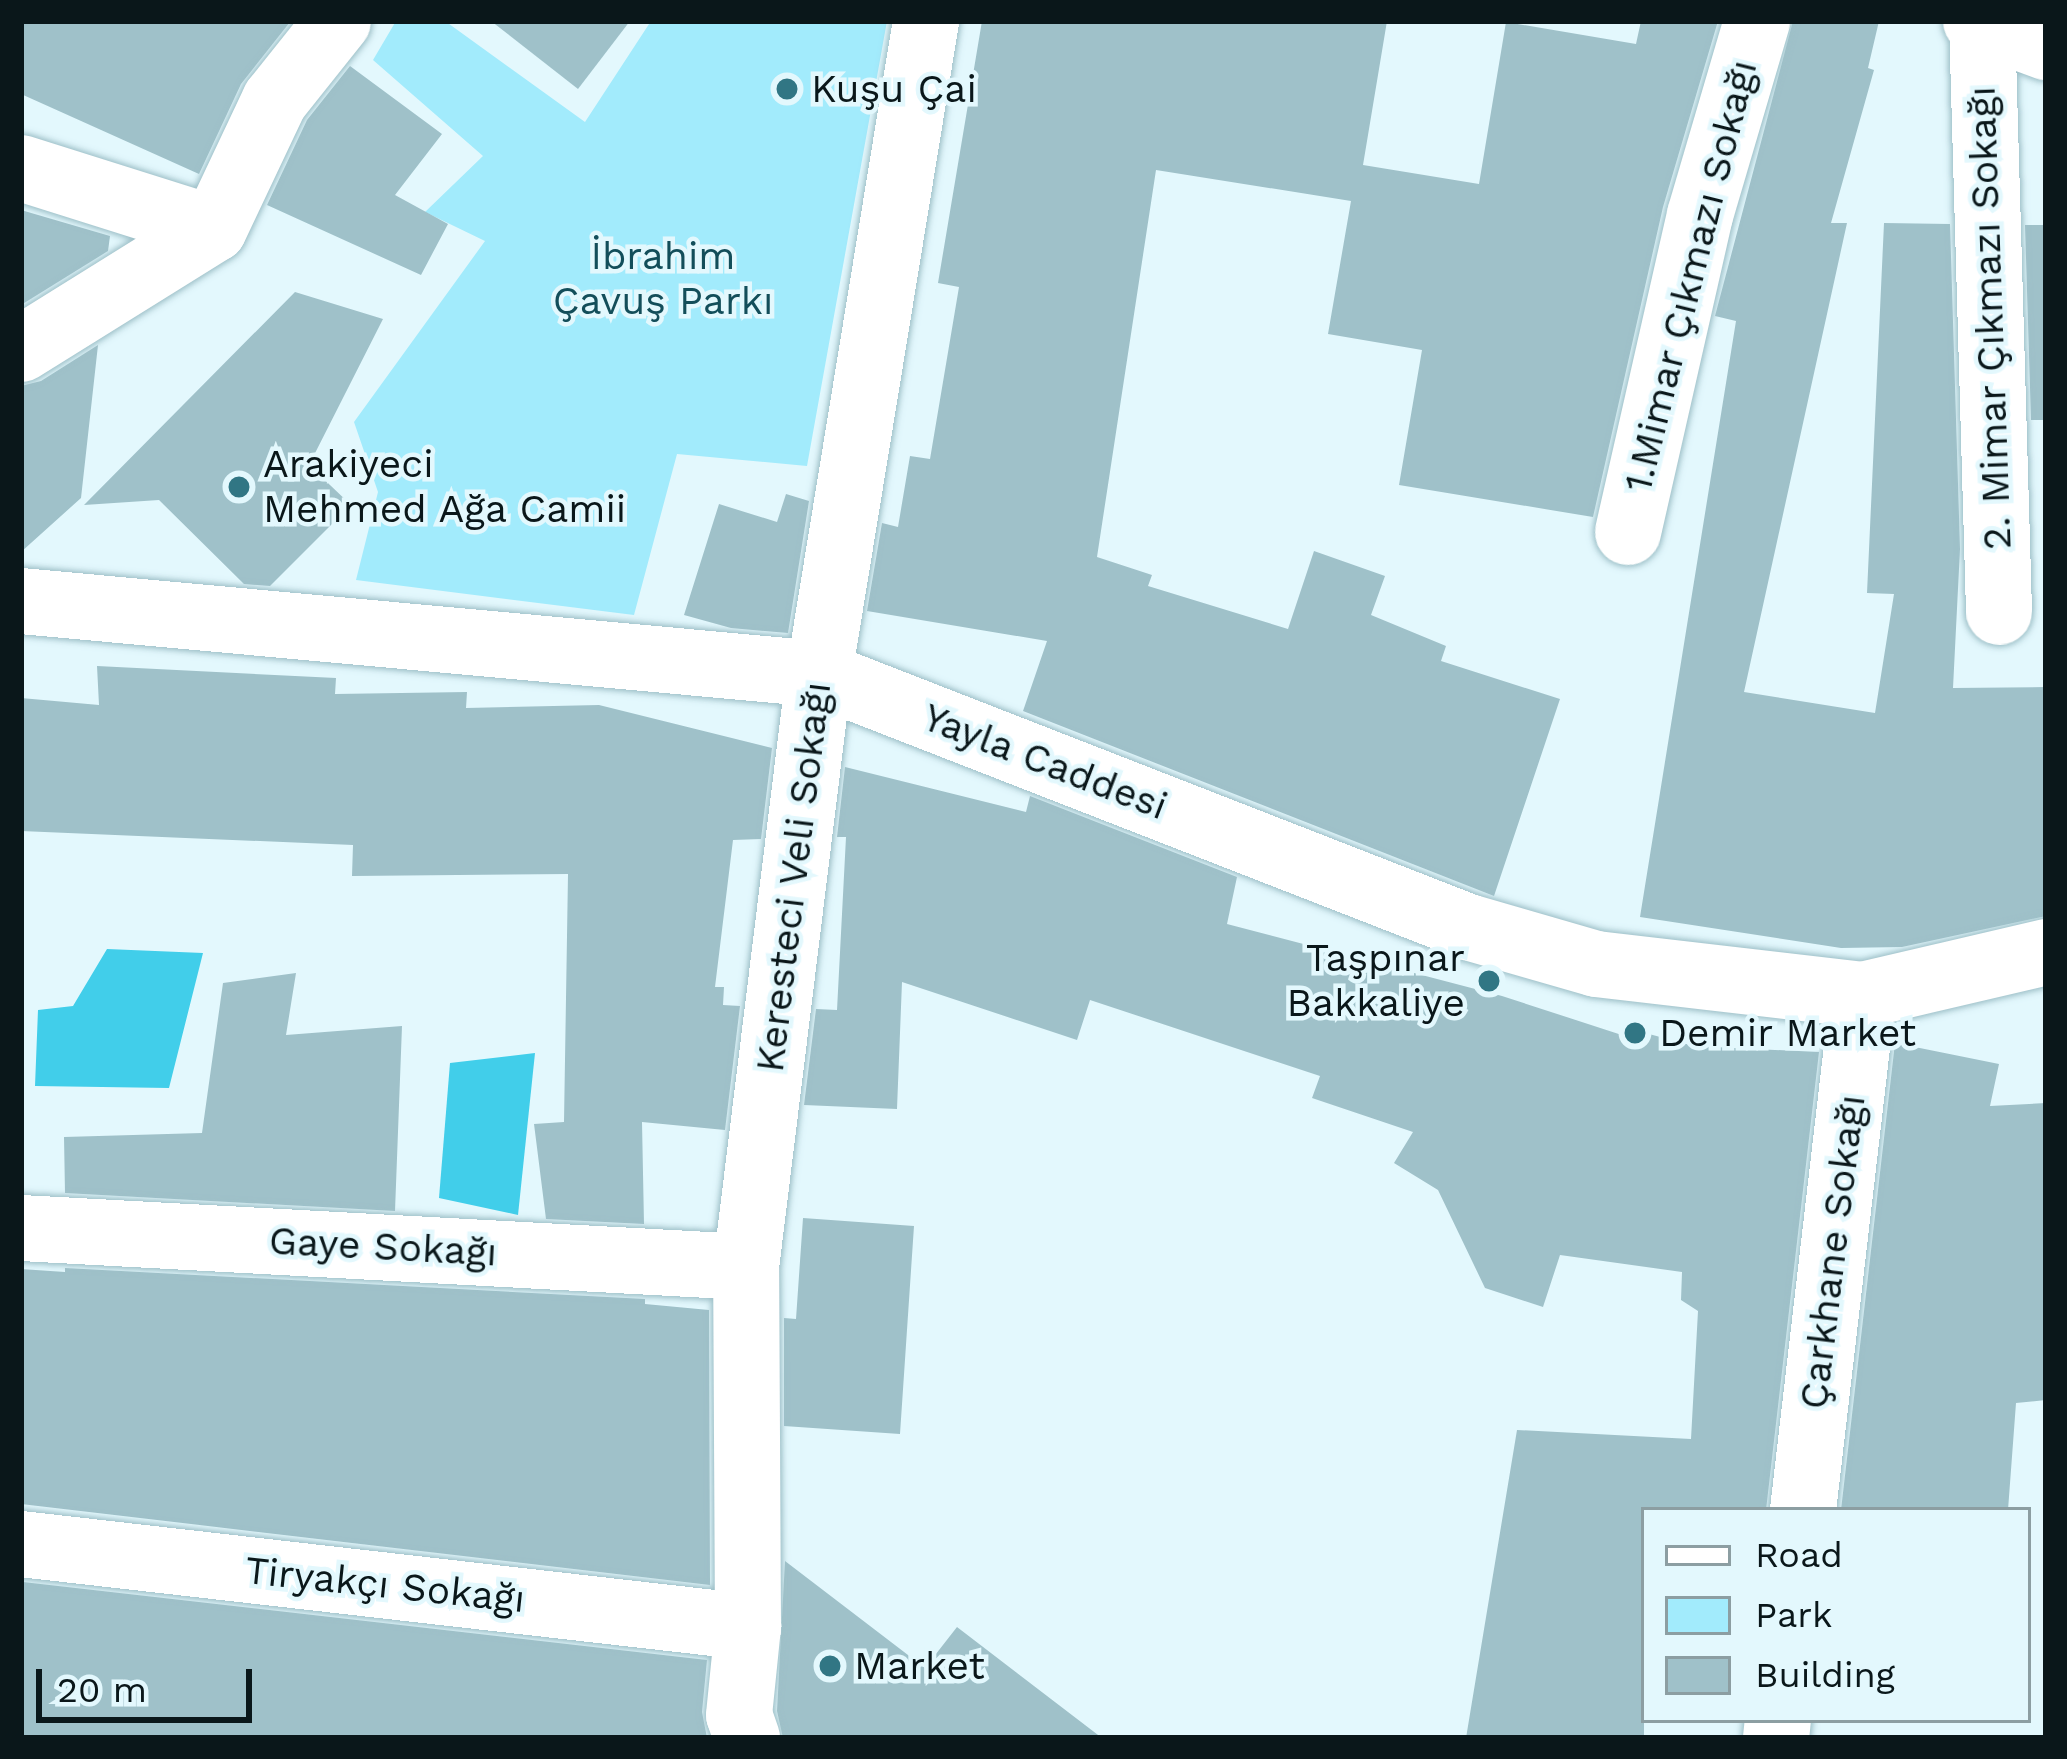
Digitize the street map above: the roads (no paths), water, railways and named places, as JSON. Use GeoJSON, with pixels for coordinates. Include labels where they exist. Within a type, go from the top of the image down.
{"type":"FeatureCollection","features":[{"type":"Feature","properties":{"kind":"street"},"geometry":{"type":"LineString","coordinates":[[21,349],[214,229],[275,100],[338,21]]}},
{"type":"Feature","properties":{"kind":"street","name":"Keresteci Veli Sokağı"},"geometry":{"type":"LineString","coordinates":[[747,1738],[739,1715],[748,1627],[746,1267],[819,674],[926,21]]}},
{"type":"Feature","properties":{"kind":"street","name":"1.Mimar Çıkmazı Sokağı"},"geometry":{"type":"LineString","coordinates":[[1628,532],[1700,214],[1757,21]]}},
{"type":"Feature","properties":{"kind":"street"},"geometry":{"type":"LineString","coordinates":[[1980,22],[2046,47]]}},
{"type":"Feature","properties":{"kind":"street","name":"2. Mimar Çıkmazı Sokağı"},"geometry":{"type":"LineString","coordinates":[[1980,22],[1999,612]]}},
{"type":"Feature","properties":{"kind":"street"},"geometry":{"type":"LineString","coordinates":[[21,168],[214,229]]}},
{"type":"Feature","properties":{"kind":"street","name":"Yayla Caddesi"},"geometry":{"type":"LineString","coordinates":[[21,601],[819,674],[1468,927],[1596,964],[1863,995],[2046,952]]}},
{"type":"Feature","properties":{"kind":"street","name":"Çarkhane Sokağı"},"geometry":{"type":"LineString","coordinates":[[1803,1507],[1863,995]]}},
{"type":"Feature","properties":{"kind":"street","name":"Gaye Sokağı"},"geometry":{"type":"LineString","coordinates":[[21,1228],[746,1267]]}},
{"type":"Feature","properties":{"kind":"street","name":"Tiryakçı Sokağı"},"geometry":{"type":"LineString","coordinates":[[21,1544],[748,1627]]}},
{"type":"Feature","properties":{"kind":"place","name":"Kuşu Çai"},"geometry":{"type":"Point","coordinates":[787,89]}},
{"type":"Feature","properties":{"kind":"place","name":"Arakiyeci Mehmed Ağa Camii"},"geometry":{"type":"Point","coordinates":[239,487]}},
{"type":"Feature","properties":{"kind":"place","name":"Taşpınar Bakkaliye"},"geometry":{"type":"Point","coordinates":[1489,981]}},
{"type":"Feature","properties":{"kind":"place","name":"Demir Market"},"geometry":{"type":"Point","coordinates":[1635,1033]}},
{"type":"Feature","properties":{"kind":"place","name":"Market"},"geometry":{"type":"Point","coordinates":[830,1666]}},
{"type":"Feature","properties":{"kind":"park label","name":"İbrahim Çavuş Parkı"},"geometry":{"type":"Point","coordinates":[663,280]}}]}
